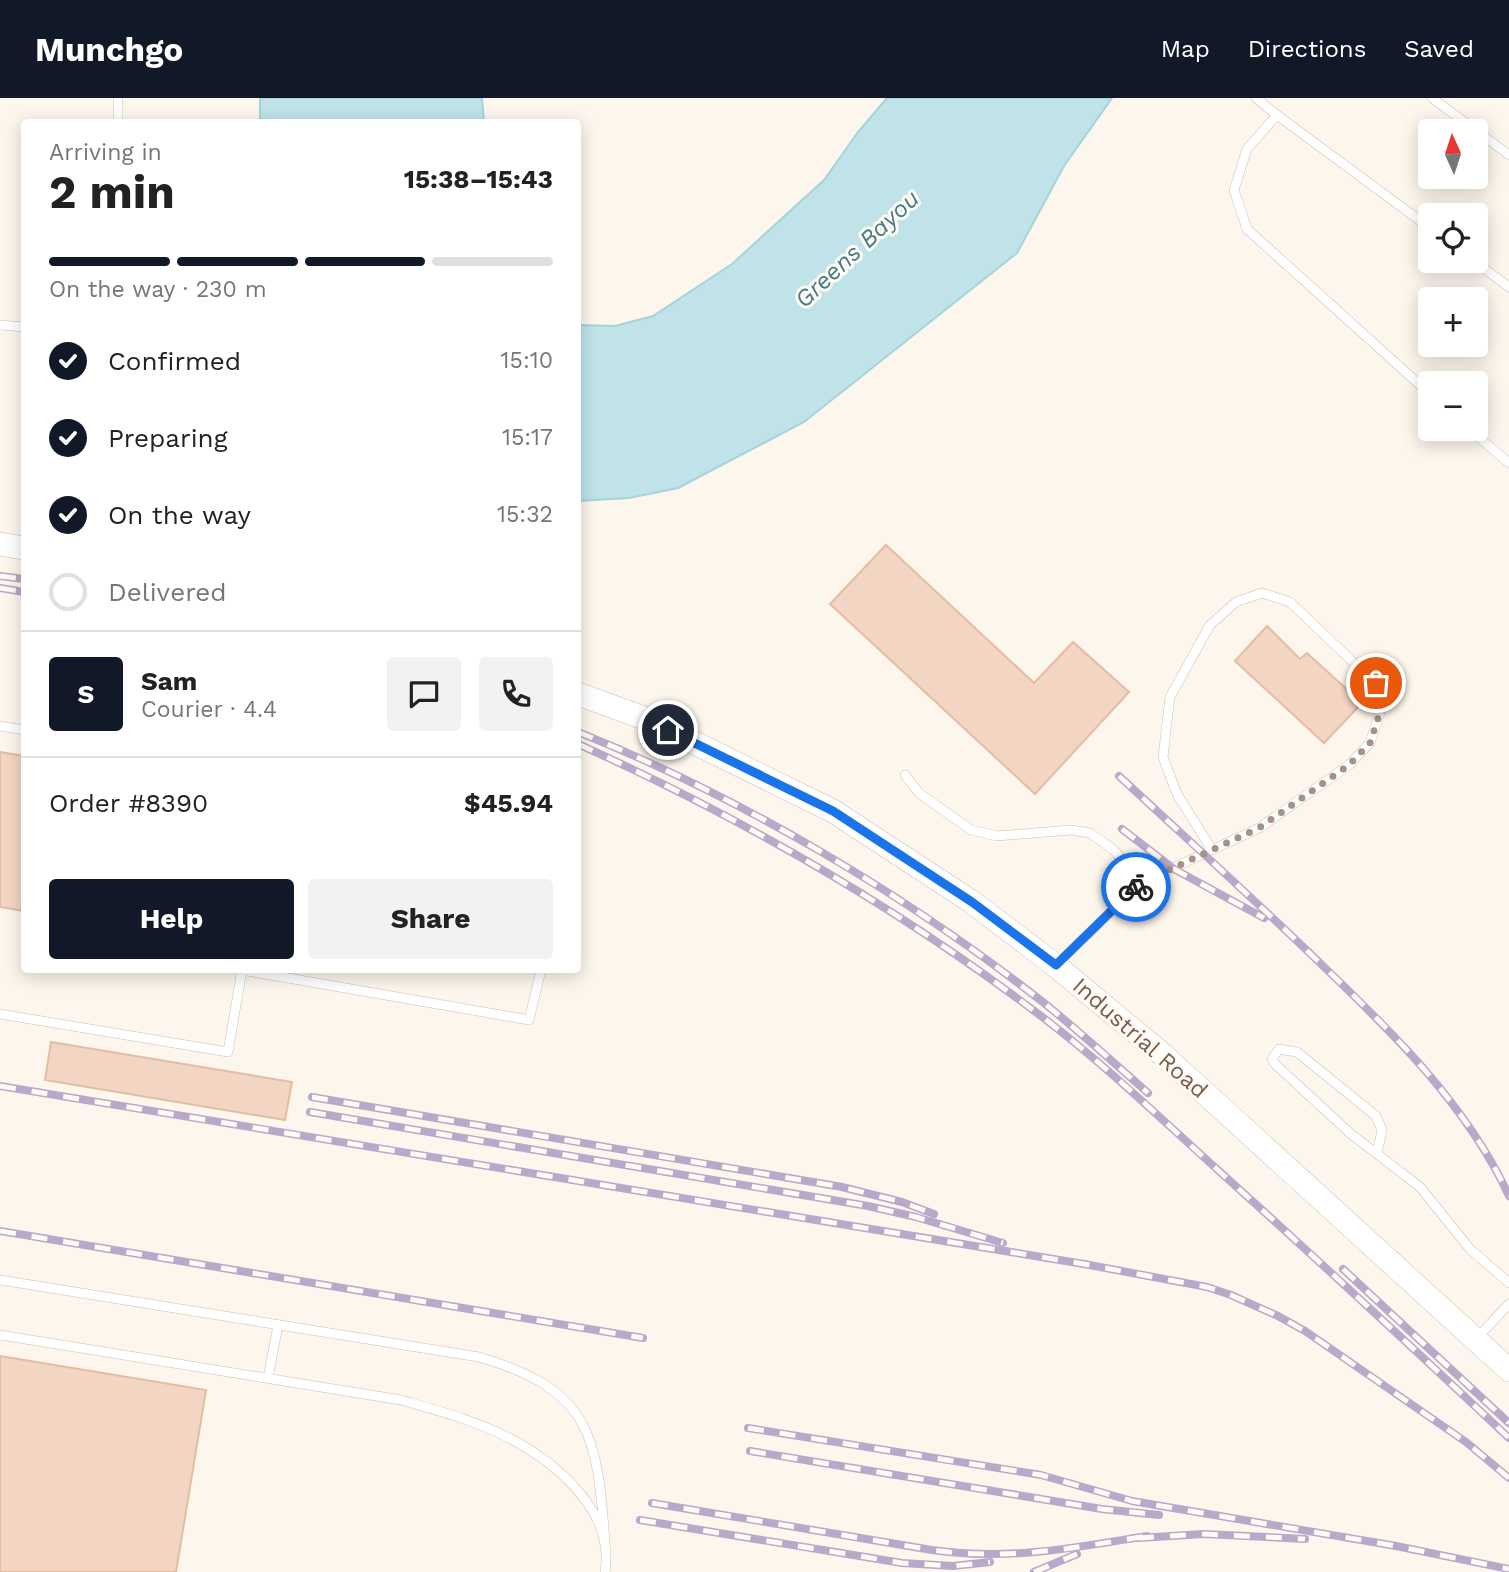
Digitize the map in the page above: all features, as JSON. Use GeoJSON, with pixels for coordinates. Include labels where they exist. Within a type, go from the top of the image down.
{"type":"FeatureCollection","features":[{"type":"Feature","properties":{"kind":"street"},"geometry":{"type":"LineString","coordinates":[[0,544],[21,548]]}},
{"type":"Feature","properties":{"kind":"street","name":"Industrial Road"},"geometry":{"type":"LineString","coordinates":[[581,695],[644,718],[833,811],[972,902],[1056,965],[1162,1054],[1509,1370]]}},
{"type":"Feature","properties":{"kind":"lane"},"geometry":{"type":"LineString","coordinates":[[118,98],[118,119]]}},
{"type":"Feature","properties":{"kind":"lane"},"geometry":{"type":"LineString","coordinates":[[1256,98],[1418,219]]}},
{"type":"Feature","properties":{"kind":"lane"},"geometry":{"type":"LineString","coordinates":[[1432,98],[1509,155]]}},
{"type":"Feature","properties":{"kind":"lane"},"geometry":{"type":"LineString","coordinates":[[1277,115],[1247,149],[1234,190],[1247,229],[1418,383]]}},
{"type":"Feature","properties":{"kind":"lane"},"geometry":{"type":"LineString","coordinates":[[1488,271],[1509,287]]}},
{"type":"Feature","properties":{"kind":"lane"},"geometry":{"type":"LineString","coordinates":[[0,325],[21,327]]}},
{"type":"Feature","properties":{"kind":"lane"},"geometry":{"type":"LineString","coordinates":[[1483,441],[1509,463]]}},
{"type":"Feature","properties":{"kind":"lane"},"geometry":{"type":"LineString","coordinates":[[1056,965],[1141,883],[1212,850],[1259,828],[1349,765],[1370,743],[1381,709],[1376,683],[1290,603],[1262,593],[1236,602],[1210,625],[1171,697],[1163,757],[1177,794],[1212,850]]}},
{"type":"Feature","properties":{"kind":"lane"},"geometry":{"type":"LineString","coordinates":[[0,726],[21,730]]}},
{"type":"Feature","properties":{"kind":"lane"},"geometry":{"type":"LineString","coordinates":[[905,775],[919,793],[971,830],[997,836],[1071,830],[1090,834],[1114,850],[1141,883]]}},
{"type":"Feature","properties":{"kind":"lane"},"geometry":{"type":"LineString","coordinates":[[0,1014],[228,1052],[241,973]]}},
{"type":"Feature","properties":{"kind":"lane"},"geometry":{"type":"LineString","coordinates":[[259,973],[529,1020],[540,973]]}},
{"type":"Feature","properties":{"kind":"lane"},"geometry":{"type":"LineString","coordinates":[[1377,1154],[1382,1130],[1376,1116],[1297,1052],[1279,1049],[1272,1059],[1275,1065],[1351,1134],[1377,1154],[1420,1187],[1470,1249],[1509,1283]]}},
{"type":"Feature","properties":{"kind":"lane"},"geometry":{"type":"LineString","coordinates":[[0,1280],[479,1356],[514,1367],[546,1384],[572,1406],[586,1427],[596,1466],[606,1542],[605,1572]]}},
{"type":"Feature","properties":{"kind":"lane"},"geometry":{"type":"LineString","coordinates":[[1476,1340],[1509,1304]]}},
{"type":"Feature","properties":{"kind":"lane"},"geometry":{"type":"LineString","coordinates":[[268,1378],[278,1325]]}},
{"type":"Feature","properties":{"kind":"lane"},"geometry":{"type":"LineString","coordinates":[[0,1335],[401,1401],[461,1418],[512,1439],[551,1465],[578,1491],[593,1513],[606,1542]]}},
{"type":"Feature","properties":{"kind":"water"},"geometry":{"type":"Polygon","coordinates":[[[260,98],[482,98],[484,119],[260,119],[260,98]]]}},
{"type":"Feature","properties":{"kind":"water","name":"Greens Bayou"},"geometry":{"type":"Polygon","coordinates":[[[887,98],[1112,98],[1064,166],[1017,253],[804,422],[678,488],[629,498],[581,501],[581,325],[615,326],[653,316],[732,264],[824,180],[858,132],[887,98]]]}},
{"type":"Feature","properties":{"kind":"building"},"geometry":{"type":"Polygon","coordinates":[[[886,545],[1034,683],[1073,642],[1129,692],[1035,794],[830,604],[886,545]]]}},
{"type":"Feature","properties":{"kind":"building"},"geometry":{"type":"Polygon","coordinates":[[[1267,626],[1300,659],[1307,653],[1362,703],[1324,743],[1235,661],[1267,626]]]}},
{"type":"Feature","properties":{"kind":"building"},"geometry":{"type":"Polygon","coordinates":[[[0,752],[21,756],[21,910],[0,907],[0,752]]]}},
{"type":"Feature","properties":{"kind":"building"},"geometry":{"type":"Polygon","coordinates":[[[51,1042],[292,1082],[285,1120],[45,1080],[51,1042]]]}},
{"type":"Feature","properties":{"kind":"building"},"geometry":{"type":"Polygon","coordinates":[[[0,1356],[206,1390],[176,1572],[0,1572],[0,1356]]]}},
{"type":"Feature","properties":{"kind":"railway"},"geometry":{"type":"LineString","coordinates":[[0,576],[21,579]]}},
{"type":"Feature","properties":{"kind":"railway"},"geometry":{"type":"LineString","coordinates":[[0,588],[21,592]]}},
{"type":"Feature","properties":{"kind":"railway"},"geometry":{"type":"LineString","coordinates":[[581,733],[639,758],[761,818],[879,887],[936,924],[1044,1003],[1148,1093]]}},
{"type":"Feature","properties":{"kind":"railway"},"geometry":{"type":"LineString","coordinates":[[581,745],[697,801],[813,864],[925,934],[1033,1010],[1151,1109],[1509,1438]]}},
{"type":"Feature","properties":{"kind":"railway"},"geometry":{"type":"LineString","coordinates":[[1119,776],[1297,941],[1401,1044],[1472,1131],[1509,1196]]}},
{"type":"Feature","properties":{"kind":"railway"},"geometry":{"type":"LineString","coordinates":[[1122,829],[1174,869],[1264,918]]}},
{"type":"Feature","properties":{"kind":"railway"},"geometry":{"type":"LineString","coordinates":[[0,1086],[1084,1264],[1207,1287],[1278,1316],[1305,1331],[1466,1442],[1509,1478]]}},
{"type":"Feature","properties":{"kind":"railway"},"geometry":{"type":"LineString","coordinates":[[312,1097],[842,1187],[902,1202],[934,1214]]}},
{"type":"Feature","properties":{"kind":"railway"},"geometry":{"type":"LineString","coordinates":[[310,1112],[868,1206],[1003,1243]]}},
{"type":"Feature","properties":{"kind":"railway"},"geometry":{"type":"LineString","coordinates":[[0,1231],[643,1338]]}},
{"type":"Feature","properties":{"kind":"railway"},"geometry":{"type":"LineString","coordinates":[[1343,1269],[1509,1423]]}},
{"type":"Feature","properties":{"kind":"railway"},"geometry":{"type":"LineString","coordinates":[[748,1428],[1041,1475],[1132,1501],[1396,1546],[1509,1569]]}},
{"type":"Feature","properties":{"kind":"railway"},"geometry":{"type":"LineString","coordinates":[[750,1451],[1102,1509],[1159,1515]]}},
{"type":"Feature","properties":{"kind":"railway"},"geometry":{"type":"LineString","coordinates":[[652,1503],[960,1553],[1040,1552],[1147,1536]]}},
{"type":"Feature","properties":{"kind":"railway"},"geometry":{"type":"LineString","coordinates":[[640,1520],[902,1563],[953,1566],[990,1562]]}},
{"type":"Feature","properties":{"kind":"railway"},"geometry":{"type":"LineString","coordinates":[[1138,1538],[1204,1534],[1305,1539]]}},
{"type":"Feature","properties":{"kind":"railway"},"geometry":{"type":"LineString","coordinates":[[1034,1572],[1077,1554]]}},
{"type":"Feature","properties":{"kind":"way so far"},"geometry":{"type":"LineString","coordinates":[[1136,887],[1259,828],[1349,765],[1370,743],[1381,709],[1376,683]]}},
{"type":"Feature","properties":{"kind":"route"},"geometry":{"type":"LineString","coordinates":[[668,730],[833,811],[972,902],[1056,965],[1136,887]]}}]}
